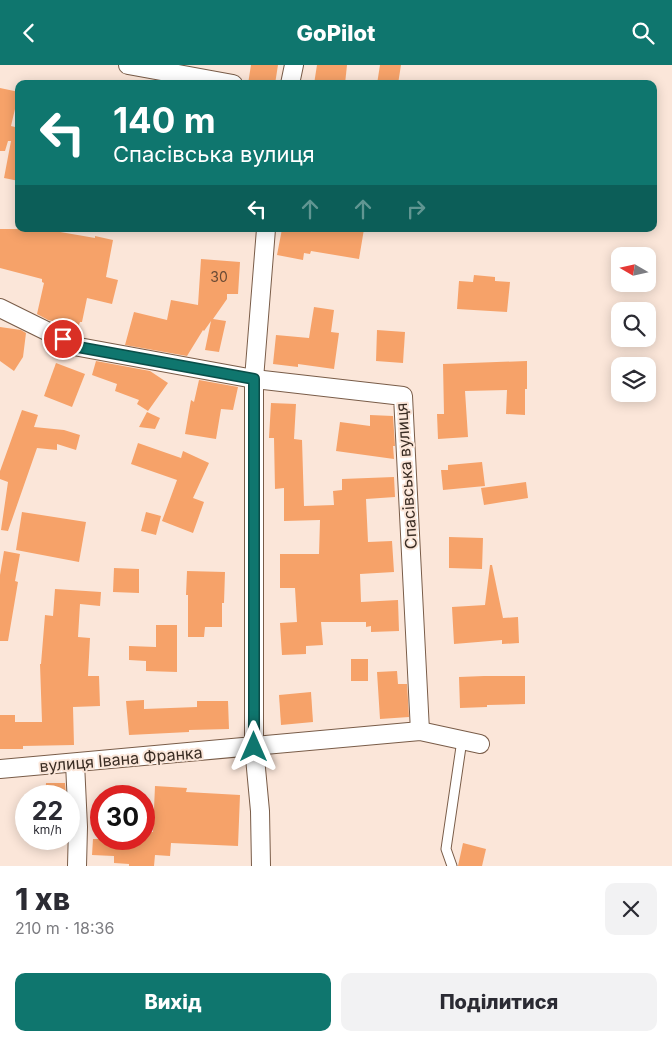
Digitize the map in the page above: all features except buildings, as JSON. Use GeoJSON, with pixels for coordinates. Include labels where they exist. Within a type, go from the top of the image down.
{"type":"FeatureCollection","features":[{"type":"Feature","properties":{"kind":"street"},"geometry":{"type":"LineString","coordinates":[[128,65],[211,80]]}},
{"type":"Feature","properties":{"kind":"street"},"geometry":{"type":"LineString","coordinates":[[291,80],[294,65]]}},
{"type":"Feature","properties":{"kind":"street"},"geometry":{"type":"LineString","coordinates":[[261,866],[260,811],[254,747],[254,379],[266,232]]}},
{"type":"Feature","properties":{"kind":"street","name":"Спасівська вулиця"},"geometry":{"type":"LineString","coordinates":[[0,308],[78,347],[254,379],[403,396],[420,731]]}},
{"type":"Feature","properties":{"kind":"street","name":"вулиця Івана Франка"},"geometry":{"type":"LineString","coordinates":[[0,769],[420,731],[480,744]]}},
{"type":"Feature","properties":{"kind":"street"},"geometry":{"type":"LineString","coordinates":[[75,763],[78,827],[77,866]]}},
{"type":"Feature","properties":{"kind":"lane"},"geometry":{"type":"LineString","coordinates":[[452,866],[446,849],[462,740]]}},
{"type":"Feature","properties":{"kind":"route"},"geometry":{"type":"LineString","coordinates":[[63,339],[78,347],[254,379],[254,747]]}}]}
